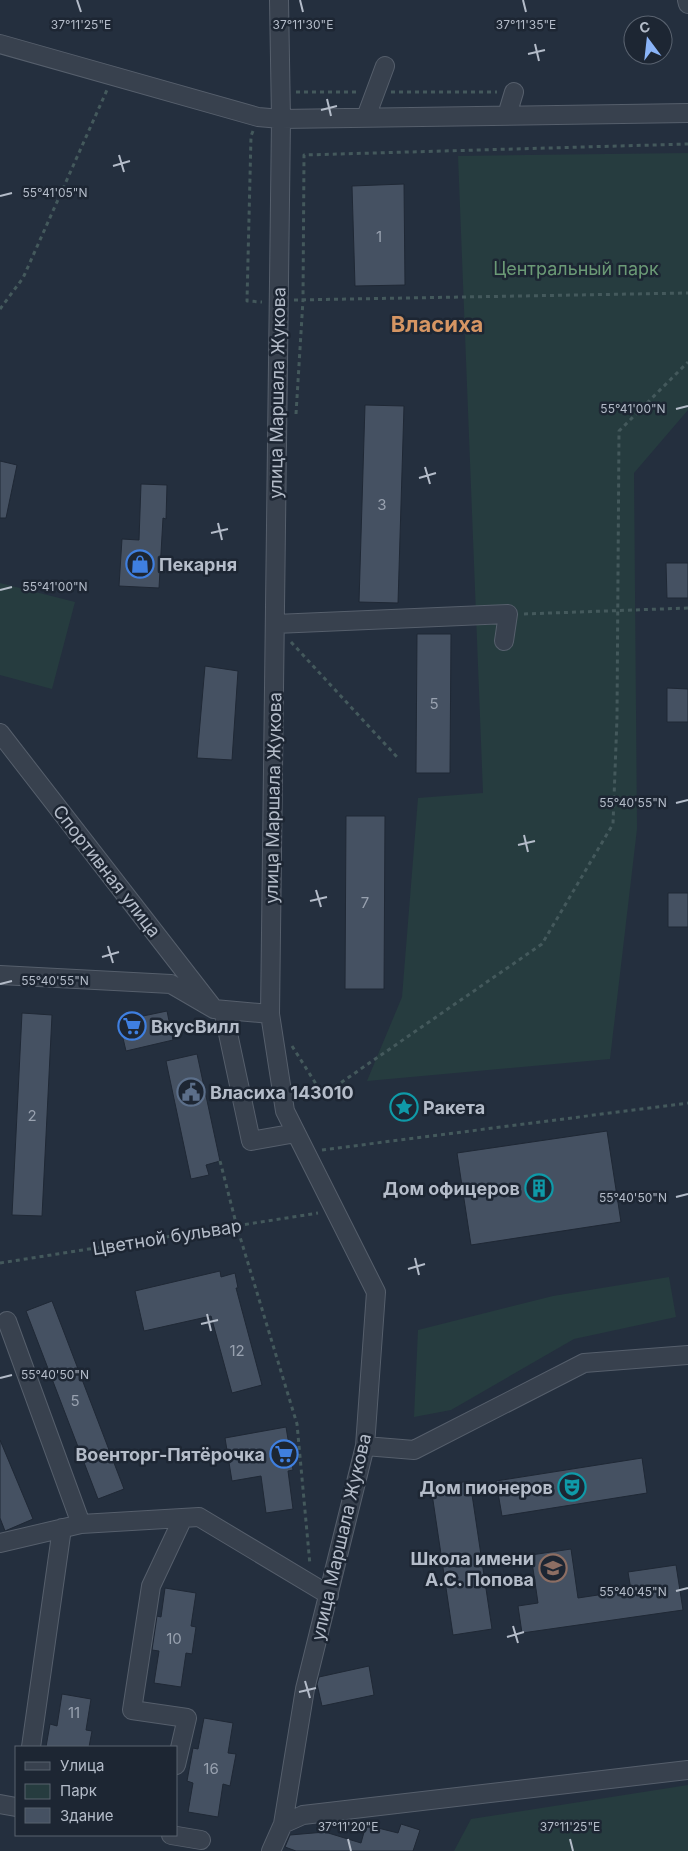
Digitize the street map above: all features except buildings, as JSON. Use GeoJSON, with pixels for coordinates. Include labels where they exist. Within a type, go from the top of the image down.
{"type":"FeatureCollection","features":[{"type":"Feature","properties":{"kind":"street","name":"улица Маршала Жукова"},"geometry":{"type":"LineString","coordinates":[[271,1851],[283,1824],[305,1689],[365,1446],[376,1292],[285,1111],[270,1014],[278,623],[281,119],[279,0]]}},
{"type":"Feature","properties":{"kind":"street"},"geometry":{"type":"LineString","coordinates":[[687,0],[688,4]]}},
{"type":"Feature","properties":{"kind":"street"},"geometry":{"type":"LineString","coordinates":[[0,44],[258,117],[281,119],[688,113]]}},
{"type":"Feature","properties":{"kind":"street"},"geometry":{"type":"LineString","coordinates":[[366,117],[385,66]]}},
{"type":"Feature","properties":{"kind":"street"},"geometry":{"type":"LineString","coordinates":[[506,92],[507,115]]}},
{"type":"Feature","properties":{"kind":"street"},"geometry":{"type":"LineString","coordinates":[[278,623],[508,614],[504,641]]}},
{"type":"Feature","properties":{"kind":"street","name":"Спортивная улица"},"geometry":{"type":"LineString","coordinates":[[0,733],[218,1010]]}},
{"type":"Feature","properties":{"kind":"street"},"geometry":{"type":"LineString","coordinates":[[0,975],[171,984],[218,1010],[270,1014]]}},
{"type":"Feature","properties":{"kind":"street"},"geometry":{"type":"LineString","coordinates":[[218,1010],[250,1141],[296,1133]]}},
{"type":"Feature","properties":{"kind":"street"},"geometry":{"type":"LineString","coordinates":[[7,1321],[81,1524]]}},
{"type":"Feature","properties":{"kind":"street"},"geometry":{"type":"LineString","coordinates":[[365,1446],[414,1450],[584,1363],[688,1355]]}},
{"type":"Feature","properties":{"kind":"street"},"geometry":{"type":"LineString","coordinates":[[0,1543],[81,1524],[199,1517],[312,1586],[329,1594]]}},
{"type":"Feature","properties":{"kind":"street"},"geometry":{"type":"LineString","coordinates":[[178,1756],[187,1718],[132,1710],[151,1586],[183,1518]]}},
{"type":"Feature","properties":{"kind":"street"},"geometry":{"type":"LineString","coordinates":[[31,1746],[62,1528]]}},
{"type":"Feature","properties":{"kind":"street"},"geometry":{"type":"LineString","coordinates":[[283,1824],[303,1815],[688,1770]]}},
{"type":"Feature","properties":{"kind":"street"},"geometry":{"type":"LineString","coordinates":[[0,1804],[15,1807]]}},
{"type":"Feature","properties":{"kind":"street"},"geometry":{"type":"LineString","coordinates":[[177,1836],[201,1840]]}},
{"type":"Feature","properties":{"kind":"path"},"geometry":{"type":"LineString","coordinates":[[0,309],[23,278],[114,76]]}},
{"type":"Feature","properties":{"kind":"path"},"geometry":{"type":"LineString","coordinates":[[280,92],[506,92]]}},
{"type":"Feature","properties":{"kind":"path"},"geometry":{"type":"LineString","coordinates":[[258,117],[251,136],[247,301],[279,302],[303,300],[688,294]]}},
{"type":"Feature","properties":{"kind":"path"},"geometry":{"type":"LineString","coordinates":[[296,417],[303,300],[304,155],[688,144]]}},
{"type":"Feature","properties":{"kind":"path"},"geometry":{"type":"LineString","coordinates":[[290,1042],[323,1095],[542,944],[613,824],[618,610],[619,431],[688,362]]}},
{"type":"Feature","properties":{"kind":"path"},"geometry":{"type":"LineString","coordinates":[[508,614],[688,608]]}},
{"type":"Feature","properties":{"kind":"path"},"geometry":{"type":"LineString","coordinates":[[278,623],[282,633],[398,757]]}},
{"type":"Feature","properties":{"kind":"path"},"geometry":{"type":"LineString","coordinates":[[306,1152],[688,1103]]}},
{"type":"Feature","properties":{"kind":"path"},"geometry":{"type":"LineString","coordinates":[[220,1161],[237,1227],[297,1424],[312,1586]]}},
{"type":"Feature","properties":{"kind":"path","name":"Цветной бульвар"},"geometry":{"type":"LineString","coordinates":[[0,1263],[335,1210]]}},
{"type":"Feature","properties":{"kind":"green space","name":"Центральный парк"},"geometry":{"type":"Polygon","coordinates":[[[688,153],[688,410],[634,473],[637,829],[610,1059],[367,1081],[402,997],[418,798],[483,793],[458,156],[688,153]]]}},
{"type":"Feature","properties":{"kind":"green space"},"geometry":{"type":"Polygon","coordinates":[[[0,583],[75,602],[52,689],[0,675],[0,583]]]}},
{"type":"Feature","properties":{"kind":"green space"},"geometry":{"type":"Polygon","coordinates":[[[669,1277],[676,1317],[574,1339],[451,1410],[414,1417],[418,1330],[553,1296],[669,1277]]]}},
{"type":"Feature","properties":{"kind":"green space"},"geometry":{"type":"Polygon","coordinates":[[[688,1785],[688,1851],[454,1851],[471,1819],[688,1785]]]}},
{"type":"Feature","properties":{"kind":"place","name":"Пекарня"},"geometry":{"type":"Point","coordinates":[140,564]}},
{"type":"Feature","properties":{"kind":"place","name":"ВкусВилл"},"geometry":{"type":"Point","coordinates":[132,1026]}},
{"type":"Feature","properties":{"kind":"place","name":"Власиха 143010"},"geometry":{"type":"Point","coordinates":[191,1092]}},
{"type":"Feature","properties":{"kind":"place","name":"Ракета"},"geometry":{"type":"Point","coordinates":[404,1107]}},
{"type":"Feature","properties":{"kind":"place","name":"Дом офицеров"},"geometry":{"type":"Point","coordinates":[539,1188]}},
{"type":"Feature","properties":{"kind":"place","name":"Военторг-Пятёрочка"},"geometry":{"type":"Point","coordinates":[284,1454]}},
{"type":"Feature","properties":{"kind":"place","name":"Дом пионеров"},"geometry":{"type":"Point","coordinates":[572,1487]}},
{"type":"Feature","properties":{"kind":"place","name":"Школа имени А.С. Попова"},"geometry":{"type":"Point","coordinates":[553,1568]}},
{"type":"Feature","properties":{"kind":"district","name":"Власиха"},"geometry":{"type":"Point","coordinates":[437,324]}}]}
